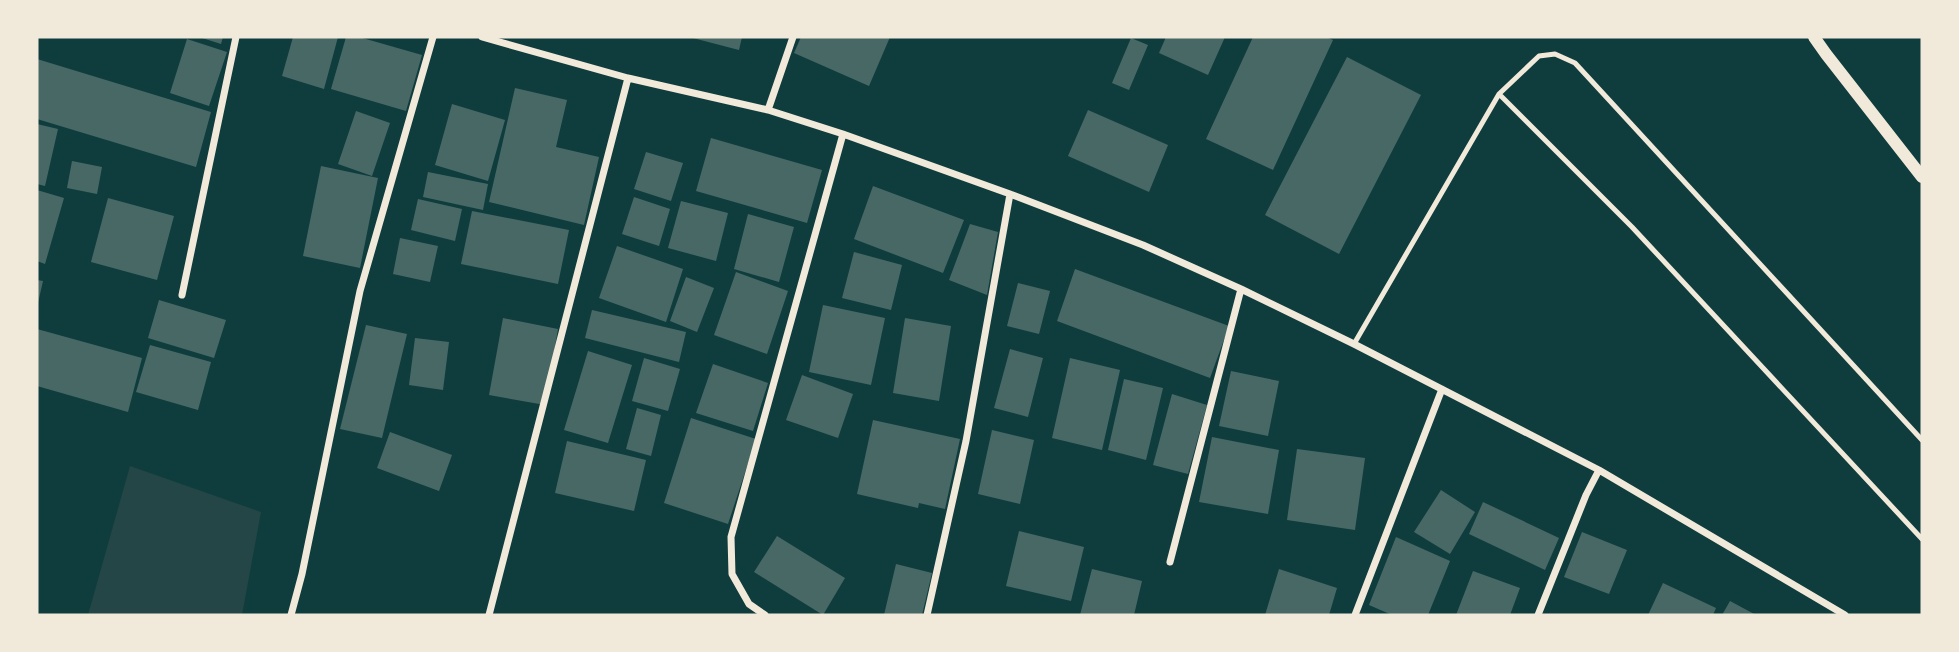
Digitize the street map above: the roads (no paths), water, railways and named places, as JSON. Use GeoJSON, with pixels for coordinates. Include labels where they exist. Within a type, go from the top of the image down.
{"type":"FeatureCollection","features":[{"type":"Feature","properties":{"kind":"street"},"geometry":{"type":"LineString","coordinates":[[181,295],[236,37]]}},
{"type":"Feature","properties":{"kind":"street"},"geometry":{"type":"LineString","coordinates":[[291,615],[302,574],[359,291],[433,37]]}},
{"type":"Feature","properties":{"kind":"street"},"geometry":{"type":"LineString","coordinates":[[482,37],[628,78],[768,110],[1010,194],[1143,245],[1354,344],[1599,470],[1845,615]]}},
{"type":"Feature","properties":{"kind":"street"},"geometry":{"type":"LineString","coordinates":[[768,110],[793,37]]}},
{"type":"Feature","properties":{"kind":"street"},"geometry":{"type":"LineString","coordinates":[[1814,37],[1922,177]]}},
{"type":"Feature","properties":{"kind":"street"},"geometry":{"type":"LineString","coordinates":[[489,615],[628,78]]}},
{"type":"Feature","properties":{"kind":"street"},"geometry":{"type":"LineString","coordinates":[[765,615],[749,604],[732,574],[731,537],[843,134]]}},
{"type":"Feature","properties":{"kind":"street"},"geometry":{"type":"LineString","coordinates":[[927,615],[965,441],[1010,194]]}},
{"type":"Feature","properties":{"kind":"street"},"geometry":{"type":"LineString","coordinates":[[1170,562],[1241,289]]}},
{"type":"Feature","properties":{"kind":"street"},"geometry":{"type":"LineString","coordinates":[[1355,615],[1442,389]]}},
{"type":"Feature","properties":{"kind":"street"},"geometry":{"type":"LineString","coordinates":[[1538,615],[1586,495],[1599,470]]}},
{"type":"Feature","properties":{"kind":"lane"},"geometry":{"type":"LineString","coordinates":[[1354,344],[1499,94],[1539,56],[1555,54],[1575,63],[1922,440]]}},
{"type":"Feature","properties":{"kind":"lane"},"geometry":{"type":"LineString","coordinates":[[1499,94],[1632,227],[1922,540]]}}]}
